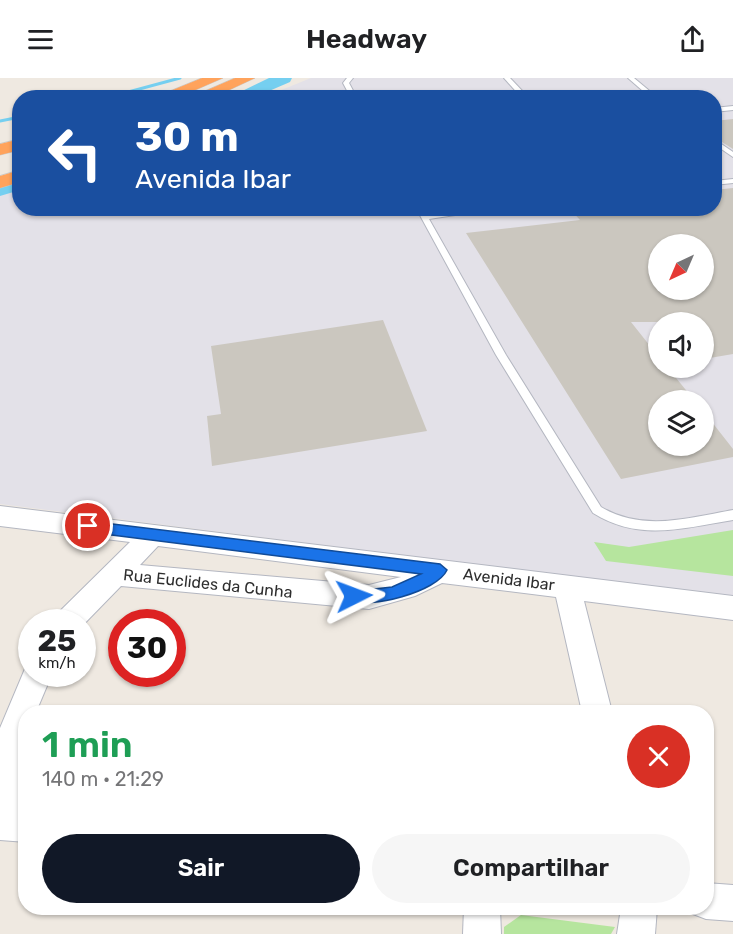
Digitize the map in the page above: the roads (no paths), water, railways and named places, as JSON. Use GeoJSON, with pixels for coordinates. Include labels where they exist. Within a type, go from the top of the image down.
{"type":"FeatureCollection","features":[{"type":"Feature","properties":{"kind":"highway"},"geometry":{"type":"LineString","coordinates":[[183,90],[216,78]]}},
{"type":"Feature","properties":{"kind":"highway"},"geometry":{"type":"LineString","coordinates":[[223,90],[255,80]]}},
{"type":"Feature","properties":{"kind":"highway"},"geometry":{"type":"LineString","coordinates":[[237,90],[255,80]]}},
{"type":"Feature","properties":{"kind":"street","name":"Avenida Ibar"},"geometry":{"type":"LineString","coordinates":[[0,516],[440,570],[733,609]]}},
{"type":"Feature","properties":{"kind":"street","name":"Rua Euclides da Cunha"},"geometry":{"type":"LineString","coordinates":[[81,609],[154,534]]}},
{"type":"Feature","properties":{"kind":"street","name":"Rua Euclides da Cunha"},"geometry":{"type":"LineString","coordinates":[[115,574],[369,597],[392,593],[419,584],[440,570]]}},
{"type":"Feature","properties":{"kind":"street"},"geometry":{"type":"LineString","coordinates":[[567,587],[595,705]]}},
{"type":"Feature","properties":{"kind":"street"},"geometry":{"type":"LineString","coordinates":[[24,705],[32,687]]}},
{"type":"Feature","properties":{"kind":"street"},"geometry":{"type":"LineString","coordinates":[[0,814],[18,720]]}},
{"type":"Feature","properties":{"kind":"street"},"geometry":{"type":"LineString","coordinates":[[0,823],[18,824]]}},
{"type":"Feature","properties":{"kind":"street"},"geometry":{"type":"LineString","coordinates":[[714,902],[733,903]]}},
{"type":"Feature","properties":{"kind":"street"},"geometry":{"type":"LineString","coordinates":[[482,915],[482,934]]}},
{"type":"Feature","properties":{"kind":"street"},"geometry":{"type":"LineString","coordinates":[[636,934],[638,915]]}},
{"type":"Feature","properties":{"kind":"lane"},"geometry":{"type":"LineString","coordinates":[[507,78],[518,90]]}},
{"type":"Feature","properties":{"kind":"lane"},"geometry":{"type":"LineString","coordinates":[[631,78],[645,90]]}},
{"type":"Feature","properties":{"kind":"lane"},"geometry":{"type":"LineString","coordinates":[[424,216],[501,355],[597,510],[607,519],[623,525],[645,527],[733,515]]}},
{"type":"Feature","properties":{"kind":"waterway"},"geometry":{"type":"LineString","coordinates":[[136,90],[180,78]]}},
{"type":"Feature","properties":{"kind":"waterway"},"geometry":{"type":"LineString","coordinates":[[256,90],[284,78]]}},
{"type":"Feature","properties":{"kind":"waterway"},"geometry":{"type":"LineString","coordinates":[[0,121],[12,119]]}},
{"type":"Feature","properties":{"kind":"waterway"},"geometry":{"type":"LineString","coordinates":[[0,189],[12,185]]}}]}
